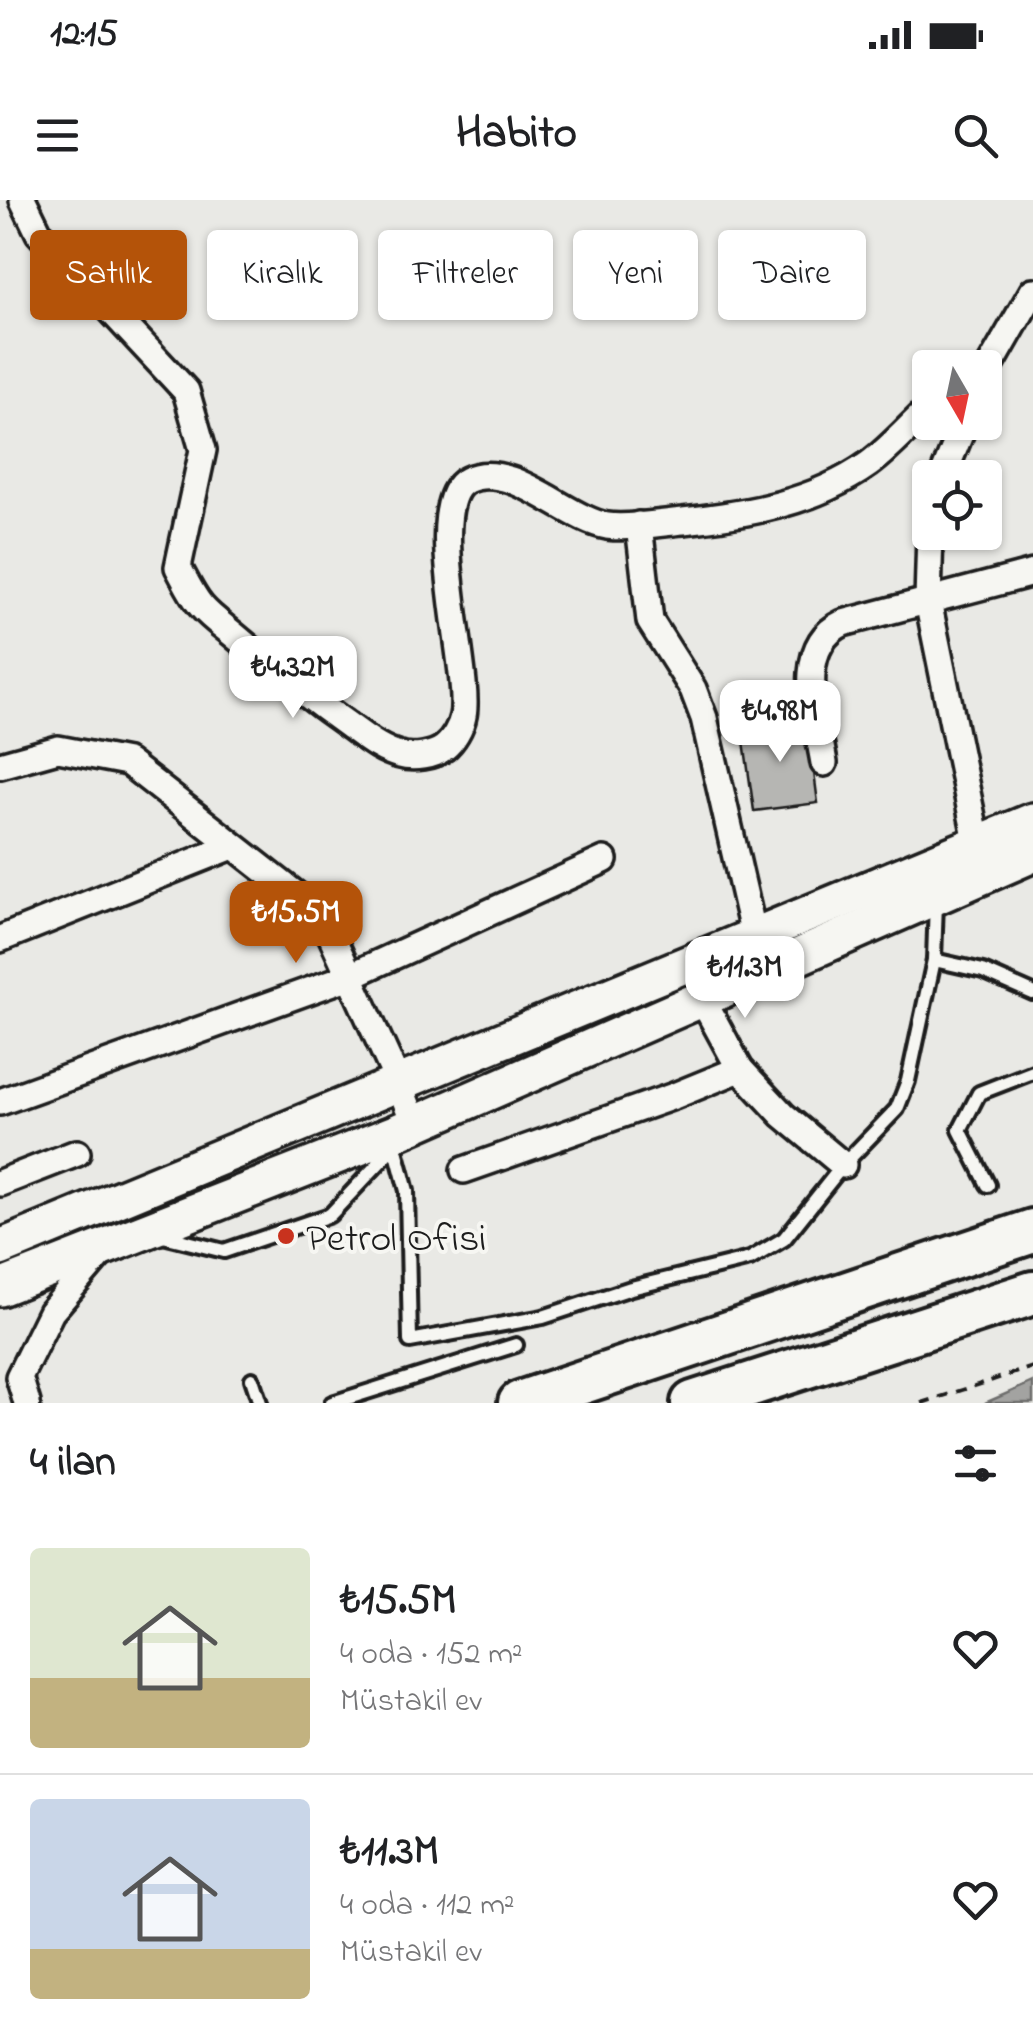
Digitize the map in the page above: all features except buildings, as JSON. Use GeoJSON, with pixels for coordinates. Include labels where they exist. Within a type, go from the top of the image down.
{"type":"FeatureCollection","features":[{"type":"Feature","properties":{"kind":"highway"},"geometry":{"type":"LineString","coordinates":[[520,1403],[1033,1231]]}},
{"type":"Feature","properties":{"kind":"highway"},"geometry":{"type":"LineString","coordinates":[[693,1403],[1033,1293]]}},
{"type":"Feature","properties":{"kind":"main road"},"geometry":{"type":"LineString","coordinates":[[0,1288],[405,1136],[702,999],[936,897],[1033,821]]}},
{"type":"Feature","properties":{"kind":"main road"},"geometry":{"type":"LineString","coordinates":[[0,1248],[754,936],[981,860],[1033,854]]}},
{"type":"Feature","properties":{"kind":"street"},"geometry":{"type":"LineString","coordinates":[[23,200],[38,232],[186,391],[203,450],[178,567],[201,606],[311,700],[381,749],[405,757],[424,756],[444,748],[455,736],[463,716],[464,687],[450,601],[449,513],[455,491],[466,480],[518,483],[606,526],[732,516],[809,496],[871,463],[912,424]]}},
{"type":"Feature","properties":{"kind":"street"},"geometry":{"type":"LineString","coordinates":[[999,350],[1033,291]]}},
{"type":"Feature","properties":{"kind":"street"},"geometry":{"type":"LineString","coordinates":[[638,525],[650,621],[693,689],[704,718],[754,936]]}},
{"type":"Feature","properties":{"kind":"street"},"geometry":{"type":"LineString","coordinates":[[929,550],[928,601],[981,860]]}},
{"type":"Feature","properties":{"kind":"street"},"geometry":{"type":"LineString","coordinates":[[824,763],[814,706],[812,656],[820,640],[843,623],[1033,573]]}},
{"type":"Feature","properties":{"kind":"street"},"geometry":{"type":"LineString","coordinates":[[0,765],[58,749],[127,762],[322,916],[400,1084],[405,1136]]}},
{"type":"Feature","properties":{"kind":"street"},"geometry":{"type":"LineString","coordinates":[[0,938],[234,846]]}},
{"type":"Feature","properties":{"kind":"street"},"geometry":{"type":"LineString","coordinates":[[0,1102],[350,976],[604,860]]}},
{"type":"Feature","properties":{"kind":"street"},"geometry":{"type":"LineString","coordinates":[[702,999],[740,1069],[783,1115],[843,1165]]}},
{"type":"Feature","properties":{"kind":"street"},"geometry":{"type":"LineString","coordinates":[[464,1170],[740,1069]]}},
{"type":"Feature","properties":{"kind":"street"},"geometry":{"type":"LineString","coordinates":[[0,1183],[78,1154]]}},
{"type":"Feature","properties":{"kind":"street"},"geometry":{"type":"LineString","coordinates":[[26,1403],[18,1377],[51,1312],[109,1244]]}},
{"type":"Feature","properties":{"kind":"lane"},"geometry":{"type":"LineString","coordinates":[[405,1136],[410,1341],[542,1317],[632,1288],[750,1260],[784,1239],[843,1165],[896,1109],[908,1080],[934,960],[936,897]]}},
{"type":"Feature","properties":{"kind":"lane"},"geometry":{"type":"LineString","coordinates":[[934,960],[983,971],[1033,993]]}},
{"type":"Feature","properties":{"kind":"lane"},"geometry":{"type":"LineString","coordinates":[[988,1185],[960,1130],[978,1093],[1033,1072]]}},
{"type":"Feature","properties":{"kind":"lane"},"geometry":{"type":"LineString","coordinates":[[147,1232],[224,1250],[330,1216],[405,1136]]}},
{"type":"Feature","properties":{"kind":"lane"},"geometry":{"type":"LineString","coordinates":[[332,1403],[516,1345]]}},
{"type":"Feature","properties":{"kind":"lane"},"geometry":{"type":"LineString","coordinates":[[252,1379],[260,1403]]}},
{"type":"Feature","properties":{"kind":"path"},"geometry":{"type":"LineString","coordinates":[[922,1403],[1033,1367]]}},
{"type":"Feature","properties":{"kind":"shaded area"},"geometry":{"type":"Polygon","coordinates":[[[1033,1382],[1033,1403],[985,1403],[1033,1382]]]}},
{"type":"Feature","properties":{"kind":"place","name":"Petrol Ofisi"},"geometry":{"type":"Point","coordinates":[286,1236]}}]}
